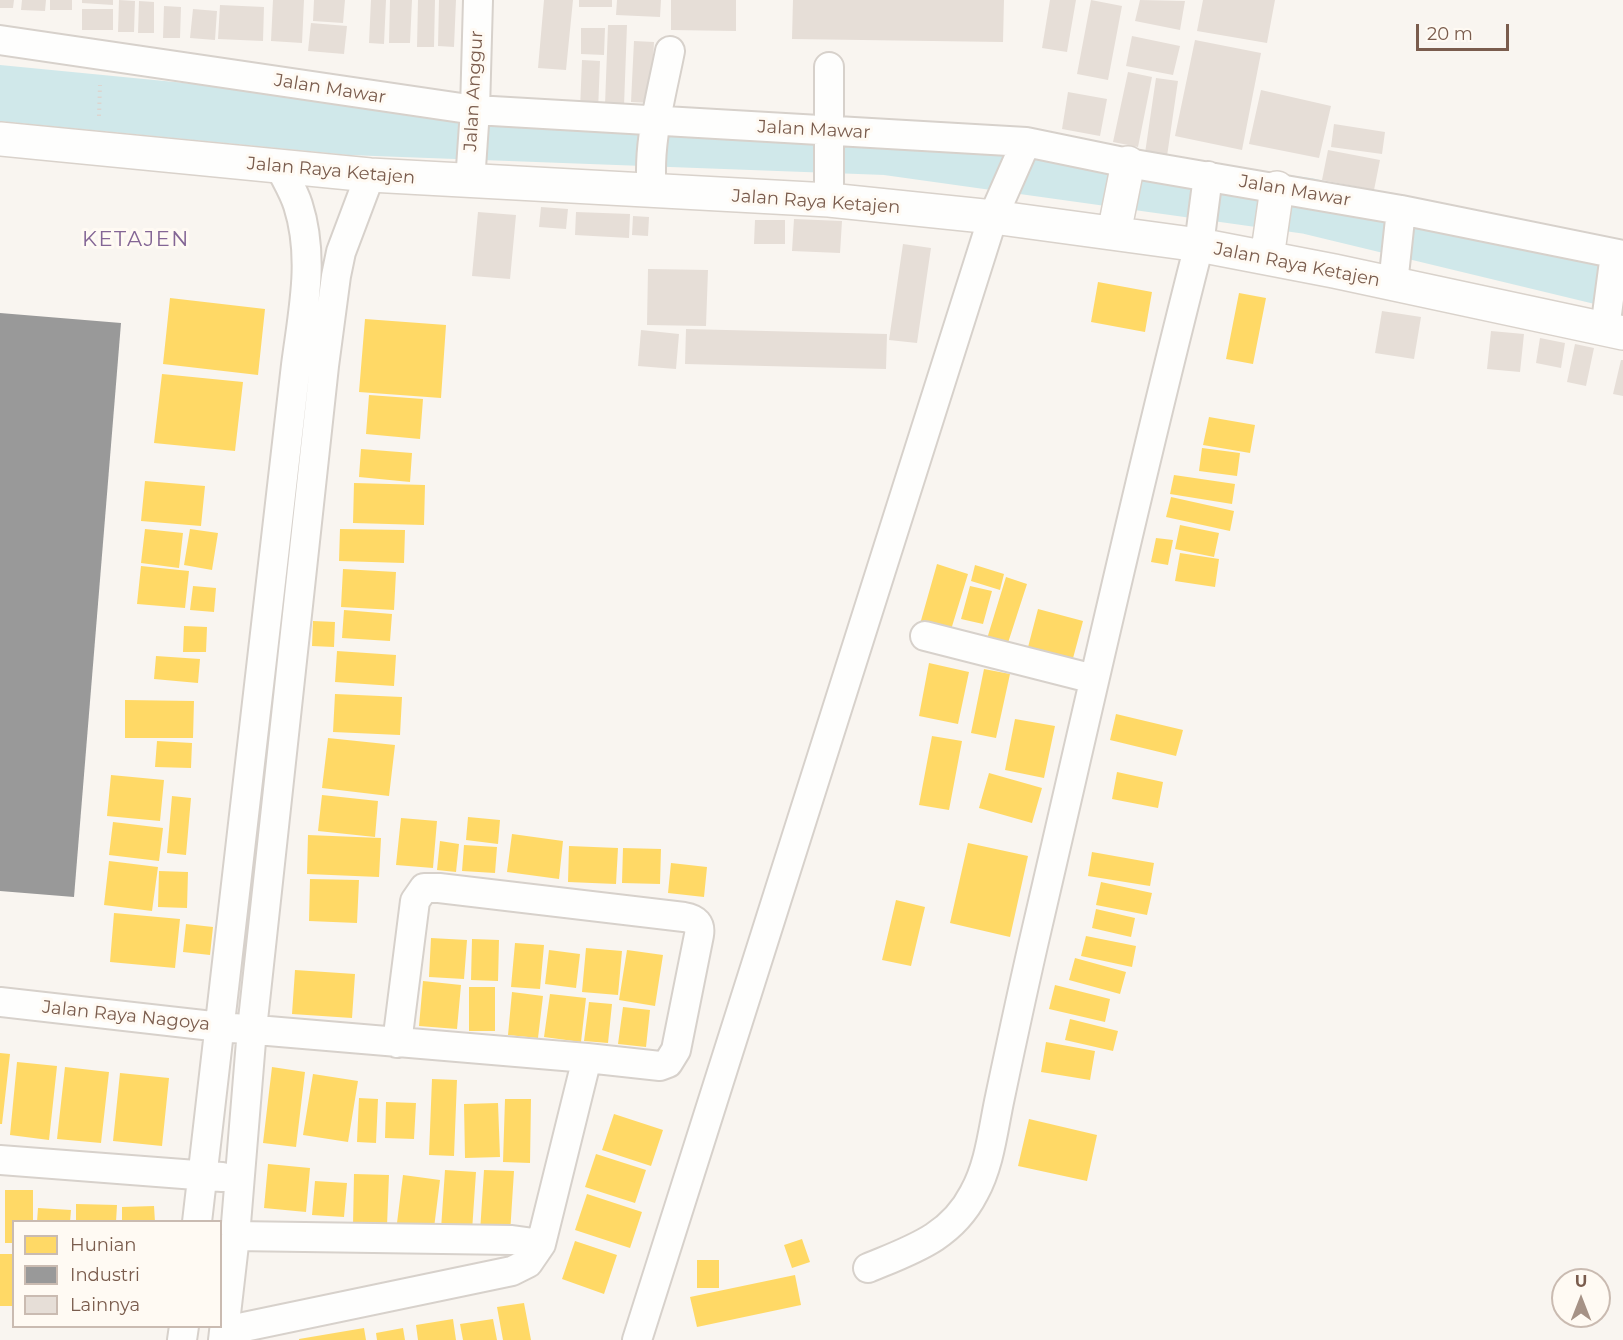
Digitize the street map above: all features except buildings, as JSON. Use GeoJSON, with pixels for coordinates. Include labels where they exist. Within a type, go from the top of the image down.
{"type":"FeatureCollection","features":[{"type":"Feature","properties":{"kind":"street","name":"Jalan Anggur"},"geometry":{"type":"LineString","coordinates":[[470,176],[478,0]]}},
{"type":"Feature","properties":{"kind":"street","name":"Jalan Mawar"},"geometry":{"type":"LineString","coordinates":[[0,40],[474,117],[1023,149],[1126,171],[1277,192],[1617,258]]}},
{"type":"Feature","properties":{"kind":"street"},"geometry":{"type":"LineString","coordinates":[[651,184],[655,128],[670,51]]}},
{"type":"Feature","properties":{"kind":"street"},"geometry":{"type":"LineString","coordinates":[[828,67],[828,188]]}},
{"type":"Feature","properties":{"kind":"street","name":"Jalan Raya Ketajen"},"geometry":{"type":"LineString","coordinates":[[0,139],[370,176],[470,176],[651,184],[828,188],[999,205],[1116,224],[1200,232],[1394,270],[1612,321]]}},
{"type":"Feature","properties":{"kind":"street"},"geometry":{"type":"LineString","coordinates":[[637,1340],[999,205],[1023,149]]}},
{"type":"Feature","properties":{"kind":"street"},"geometry":{"type":"LineString","coordinates":[[197,1220],[308,273],[298,203],[280,167]]}},
{"type":"Feature","properties":{"kind":"street"},"geometry":{"type":"LineString","coordinates":[[1116,224],[1126,171]]}},
{"type":"Feature","properties":{"kind":"street"},"geometry":{"type":"LineString","coordinates":[[370,176],[341,252],[336,276],[252,1029],[235,1236],[224,1335],[512,1271],[528,1263],[541,1244],[587,1058]]}},
{"type":"Feature","properties":{"kind":"street"},"geometry":{"type":"LineString","coordinates":[[868,1268],[925,1244],[940,1234],[961,1213],[975,1193],[987,1162],[1014,1027],[1200,232],[1206,183]]}},
{"type":"Feature","properties":{"kind":"street"},"geometry":{"type":"LineString","coordinates":[[1268,247],[1277,192]]}},
{"type":"Feature","properties":{"kind":"street"},"geometry":{"type":"LineString","coordinates":[[1394,270],[1400,217]]}},
{"type":"Feature","properties":{"kind":"street"},"geometry":{"type":"LineString","coordinates":[[1612,321],[1617,258]]}},
{"type":"Feature","properties":{"kind":"street"},"geometry":{"type":"LineString","coordinates":[[308,273],[336,276]]}},
{"type":"Feature","properties":{"kind":"street"},"geometry":{"type":"LineString","coordinates":[[925,636],[1094,680]]}},
{"type":"Feature","properties":{"kind":"street","name":"Jalan Raya Nagoya"},"geometry":{"type":"LineString","coordinates":[[0,1002],[221,1027],[397,1043],[587,1058],[660,1066],[668,1063],[676,1050],[700,928],[695,920],[684,917],[451,889],[424,888],[415,901],[397,1043]]}},
{"type":"Feature","properties":{"kind":"street"},"geometry":{"type":"LineString","coordinates":[[0,1161],[239,1178]]}},
{"type":"Feature","properties":{"kind":"street"},"geometry":{"type":"LineString","coordinates":[[235,1236],[512,1240],[541,1244]]}},
{"type":"Feature","properties":{"kind":"path"},"geometry":{"type":"LineString","coordinates":[[99,123],[100,79]]}},
{"type":"Feature","properties":{"kind":"waterway"},"geometry":{"type":"LineString","coordinates":[[0,93],[349,127],[886,147],[1308,206],[1623,282]]}},
{"type":"Feature","properties":{"kind":"district","name":"KETAJEN"},"geometry":{"type":"Point","coordinates":[136,240]}}]}
